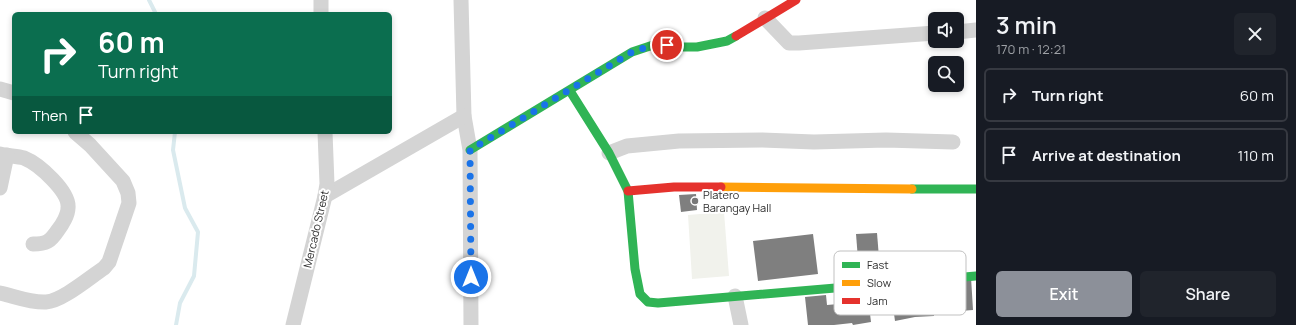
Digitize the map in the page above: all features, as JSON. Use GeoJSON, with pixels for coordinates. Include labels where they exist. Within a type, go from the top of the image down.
{"type":"FeatureCollection","features":[{"type":"Feature","properties":{"kind":"street"},"geometry":{"type":"LineString","coordinates":[[321,0],[321,12]]}},
{"type":"Feature","properties":{"kind":"street"},"geometry":{"type":"LineString","coordinates":[[461,0],[464,116],[470,150],[472,325]]}},
{"type":"Feature","properties":{"kind":"street"},"geometry":{"type":"LineString","coordinates":[[470,150],[570,91],[632,52],[656,44],[679,47],[697,47],[727,41],[796,0]]}},
{"type":"Feature","properties":{"kind":"street"},"geometry":{"type":"LineString","coordinates":[[764,18],[789,42],[799,43],[928,34]]}},
{"type":"Feature","properties":{"kind":"street"},"geometry":{"type":"LineString","coordinates":[[964,31],[976,30]]}},
{"type":"Feature","properties":{"kind":"street"},"geometry":{"type":"LineString","coordinates":[[0,89],[12,92]]}},
{"type":"Feature","properties":{"kind":"street"},"geometry":{"type":"LineString","coordinates":[[570,91],[609,153],[628,191],[635,268],[640,294],[648,302],[658,303],[834,288]]}},
{"type":"Feature","properties":{"kind":"street"},"geometry":{"type":"LineString","coordinates":[[325,196],[464,116]]}},
{"type":"Feature","properties":{"kind":"street"},"geometry":{"type":"LineString","coordinates":[[0,293],[46,302],[59,298],[104,268],[109,262],[129,202],[128,193],[123,181],[90,145],[76,134]]}},
{"type":"Feature","properties":{"kind":"street","name":"Mercado Street"},"geometry":{"type":"LineString","coordinates":[[294,325],[327,184],[325,134]]}},
{"type":"Feature","properties":{"kind":"street"},"geometry":{"type":"LineString","coordinates":[[609,153],[627,146],[679,141],[762,140],[814,142],[886,140],[952,142]]}},
{"type":"Feature","properties":{"kind":"street"},"geometry":{"type":"LineString","coordinates":[[0,188],[4,155],[24,158],[33,163],[58,185],[67,200],[68,208],[61,226],[53,238],[43,244],[32,244]]}},
{"type":"Feature","properties":{"kind":"street"},"geometry":{"type":"LineString","coordinates":[[628,191],[674,187],[976,190]]}},
{"type":"Feature","properties":{"kind":"street"},"geometry":{"type":"LineString","coordinates":[[966,277],[976,276]]}},
{"type":"Feature","properties":{"kind":"street"},"geometry":{"type":"LineString","coordinates":[[735,296],[741,325]]}},
{"type":"Feature","properties":{"kind":"shaded area"},"geometry":{"type":"Polygon","coordinates":[[[724,212],[729,276],[692,279],[688,215],[724,212]]]}},
{"type":"Feature","properties":{"kind":"building"},"geometry":{"type":"Polygon","coordinates":[[[696,194],[697,210],[681,212],[679,195],[696,194]]]}},
{"type":"Feature","properties":{"kind":"building"},"geometry":{"type":"Polygon","coordinates":[[[877,233],[878,251],[857,251],[856,234],[877,233]]]}},
{"type":"Feature","properties":{"kind":"building"},"geometry":{"type":"Polygon","coordinates":[[[813,234],[818,274],[758,281],[753,241],[813,234]]]}},
{"type":"Feature","properties":{"kind":"building"},"geometry":{"type":"Polygon","coordinates":[[[971,277],[973,310],[966,311],[966,278],[971,277]]]}},
{"type":"Feature","properties":{"kind":"building"},"geometry":{"type":"Polygon","coordinates":[[[826,295],[827,305],[834,304],[834,315],[870,315],[871,322],[853,325],[852,323],[808,325],[805,297],[826,295]]]}},
{"type":"Feature","properties":{"kind":"building"},"geometry":{"type":"Polygon","coordinates":[[[894,315],[934,315],[934,316],[915,317],[895,321],[894,315]]]}},
{"type":"Feature","properties":{"kind":"waterway"},"geometry":{"type":"LineString","coordinates":[[149,0],[155,12]]}},
{"type":"Feature","properties":{"kind":"waterway"},"geometry":{"type":"LineString","coordinates":[[175,134],[173,150],[185,208],[198,232],[194,276],[180,303],[176,325]]}},
{"type":"Feature","properties":{"kind":"traffic: fast"},"geometry":{"type":"LineString","coordinates":[[470,150],[632,52],[656,44],[679,47],[697,47],[727,41],[736,36]]}},
{"type":"Feature","properties":{"kind":"traffic: fast"},"geometry":{"type":"LineString","coordinates":[[570,91],[609,153],[628,191],[635,269],[640,294],[648,302],[658,303],[834,288]]}},
{"type":"Feature","properties":{"kind":"traffic: fast"},"geometry":{"type":"LineString","coordinates":[[912,189],[976,189]]}},
{"type":"Feature","properties":{"kind":"traffic: fast"},"geometry":{"type":"LineString","coordinates":[[966,277],[976,276]]}},
{"type":"Feature","properties":{"kind":"traffic: slow"},"geometry":{"type":"LineString","coordinates":[[721,187],[912,189]]}},
{"type":"Feature","properties":{"kind":"traffic: jam"},"geometry":{"type":"LineString","coordinates":[[736,36],[796,0]]}},
{"type":"Feature","properties":{"kind":"traffic: jam"},"geometry":{"type":"LineString","coordinates":[[628,191],[674,187],[721,187]]}},
{"type":"Feature","properties":{"kind":"place","name":"Platero Barangay Hall"},"geometry":{"type":"Point","coordinates":[695,201]}},
{"type":"Feature","properties":{"kind":"route"},"geometry":{"type":"LineString","coordinates":[[471,277],[470,150],[570,91],[632,52],[656,44],[667,45]]}}]}
